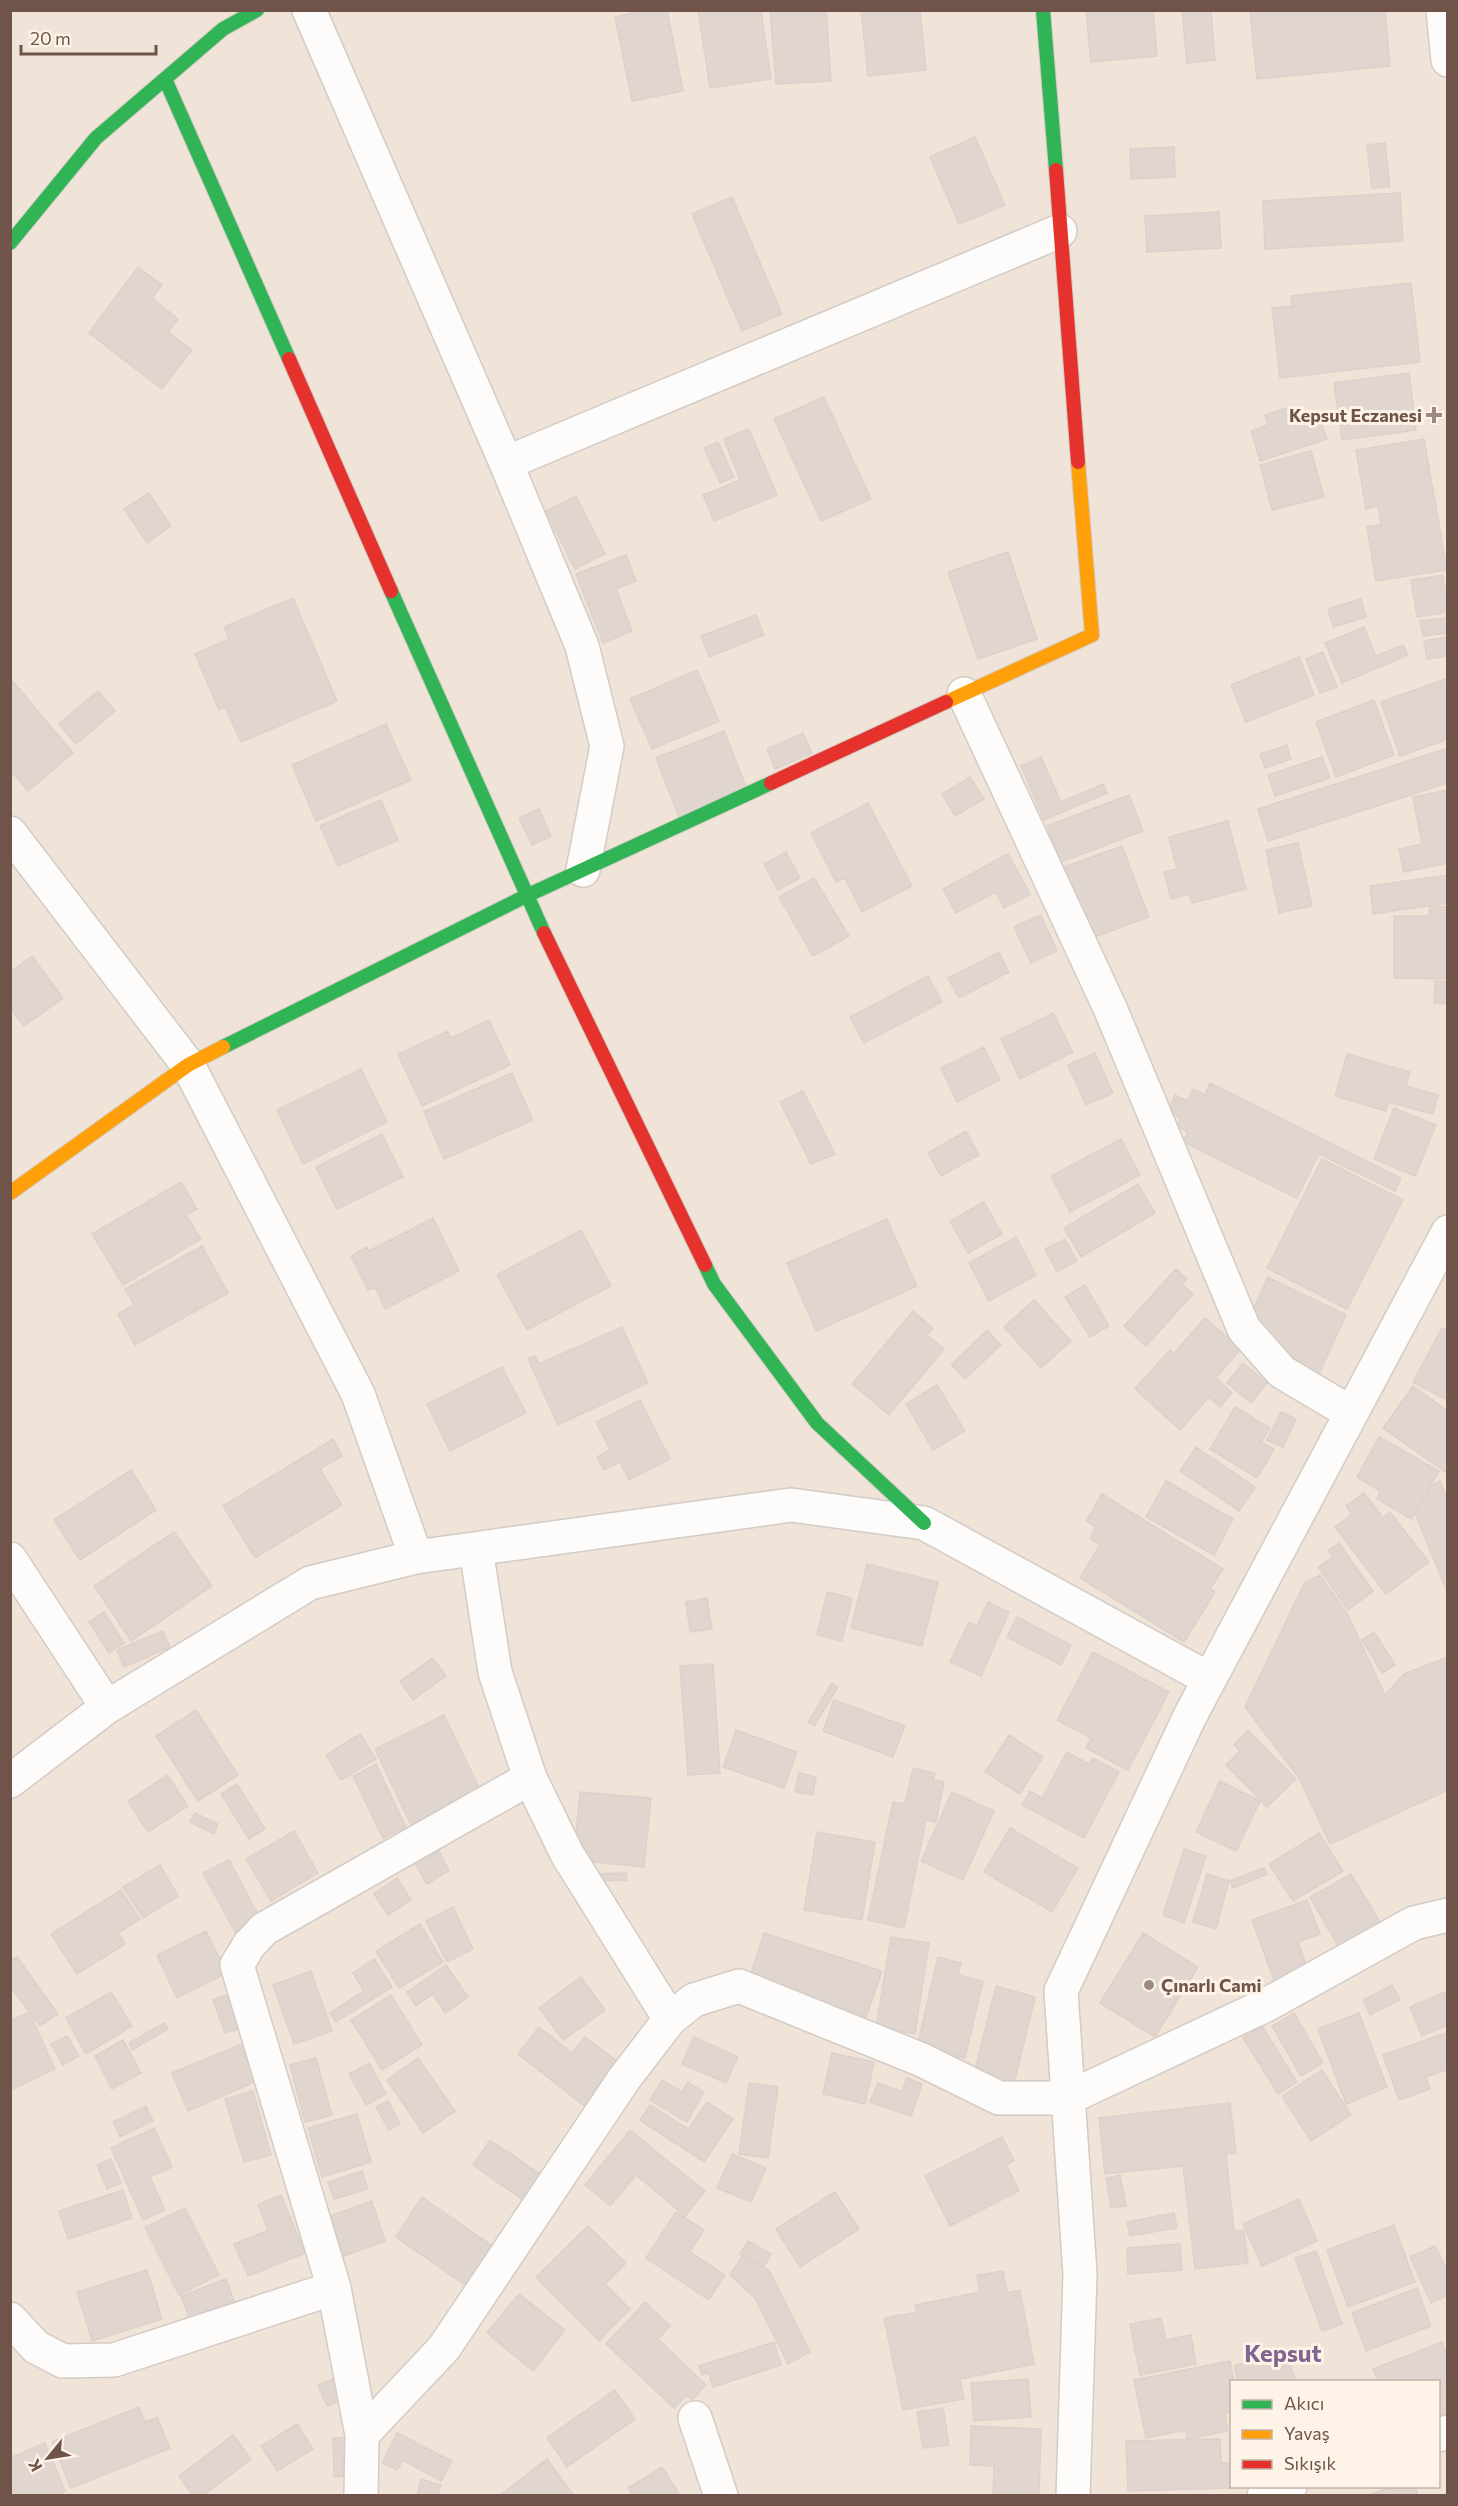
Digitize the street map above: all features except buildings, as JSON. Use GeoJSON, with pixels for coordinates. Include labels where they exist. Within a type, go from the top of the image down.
{"type":"FeatureCollection","features":[{"type":"Feature","properties":{"kind":"street"},"geometry":{"type":"LineString","coordinates":[[10,243],[96,138],[165,79],[228,20],[257,10]]}},
{"type":"Feature","properties":{"kind":"street"},"geometry":{"type":"LineString","coordinates":[[309,10],[506,464],[582,646],[607,746],[583,870]]}},
{"type":"Feature","properties":{"kind":"street"},"geometry":{"type":"LineString","coordinates":[[10,1193],[188,1065],[526,896],[1092,635],[1042,10]]}},
{"type":"Feature","properties":{"kind":"street"},"geometry":{"type":"LineString","coordinates":[[1443,10],[1448,60]]}},
{"type":"Feature","properties":{"kind":"street"},"geometry":{"type":"LineString","coordinates":[[165,79],[526,896],[714,1284],[817,1423],[924,1523],[1209,1679]]}},
{"type":"Feature","properties":{"kind":"street"},"geometry":{"type":"LineString","coordinates":[[506,464],[1060,231]]}},
{"type":"Feature","properties":{"kind":"street"},"geometry":{"type":"LineString","coordinates":[[964,694],[1110,1008],[1244,1329],[1282,1372],[1351,1413]]}},
{"type":"Feature","properties":{"kind":"street"},"geometry":{"type":"LineString","coordinates":[[10,833],[188,1065],[358,1394],[416,1557]]}},
{"type":"Feature","properties":{"kind":"street"},"geometry":{"type":"LineString","coordinates":[[1073,2496],[1080,2274],[1061,1991],[1209,1679],[1448,1232]]}},
{"type":"Feature","properties":{"kind":"street"},"geometry":{"type":"LineString","coordinates":[[10,1781],[107,1707],[310,1583],[416,1557],[791,1505],[924,1523]]}},
{"type":"Feature","properties":{"kind":"street"},"geometry":{"type":"LineString","coordinates":[[476,1549],[495,1672],[530,1778],[567,1854],[670,2019]]}},
{"type":"Feature","properties":{"kind":"street"},"geometry":{"type":"LineString","coordinates":[[10,1559],[107,1707]]}},
{"type":"Feature","properties":{"kind":"street"},"geometry":{"type":"LineString","coordinates":[[362,2496],[362,2435],[334,2288],[237,1965],[249,1945],[264,1929],[530,1778]]}},
{"type":"Feature","properties":{"kind":"street"},"geometry":{"type":"LineString","coordinates":[[362,2435],[444,2348],[624,2079],[670,2019],[694,2000],[739,1986],[922,2060],[999,2098],[1068,2098],[1266,2005],[1414,1923],[1448,1915]]}},
{"type":"Feature","properties":{"kind":"street"},"geometry":{"type":"LineString","coordinates":[[10,2319],[36,2348],[63,2361],[114,2360],[334,2288]]}},
{"type":"Feature","properties":{"kind":"street"},"geometry":{"type":"LineString","coordinates":[[695,2418],[721,2496]]}},
{"type":"Feature","properties":{"kind":"street"},"geometry":{"type":"LineString","coordinates":[[1264,2496],[1287,2488]]}},
{"type":"Feature","properties":{"kind":"shaded area"},"geometry":{"type":"Polygon","coordinates":[[[11,11],[1447,11],[1447,2495],[11,2496],[11,11]]]}},
{"type":"Feature","properties":{"kind":"traffic: fast"},"geometry":{"type":"LineString","coordinates":[[10,243],[96,138],[223,29],[257,10]]}},
{"type":"Feature","properties":{"kind":"traffic: fast"},"geometry":{"type":"LineString","coordinates":[[1043,10],[1056,170]]}},
{"type":"Feature","properties":{"kind":"traffic: fast"},"geometry":{"type":"LineString","coordinates":[[165,79],[289,359]]}},
{"type":"Feature","properties":{"kind":"traffic: fast"},"geometry":{"type":"LineString","coordinates":[[391,591],[544,933]]}},
{"type":"Feature","properties":{"kind":"traffic: fast"},"geometry":{"type":"LineString","coordinates":[[223,1047],[526,896],[771,783]]}},
{"type":"Feature","properties":{"kind":"traffic: fast"},"geometry":{"type":"LineString","coordinates":[[705,1265],[714,1284],[817,1423],[924,1523]]}},
{"type":"Feature","properties":{"kind":"traffic: slow"},"geometry":{"type":"LineString","coordinates":[[946,702],[1092,635],[1078,462]]}},
{"type":"Feature","properties":{"kind":"traffic: slow"},"geometry":{"type":"LineString","coordinates":[[10,1193],[188,1065],[223,1047]]}},
{"type":"Feature","properties":{"kind":"traffic: jam"},"geometry":{"type":"LineString","coordinates":[[1056,170],[1078,462]]}},
{"type":"Feature","properties":{"kind":"traffic: jam"},"geometry":{"type":"LineString","coordinates":[[289,359],[391,591]]}},
{"type":"Feature","properties":{"kind":"traffic: jam"},"geometry":{"type":"LineString","coordinates":[[771,783],[946,702]]}},
{"type":"Feature","properties":{"kind":"traffic: jam"},"geometry":{"type":"LineString","coordinates":[[544,933],[705,1265]]}},
{"type":"Feature","properties":{"kind":"place","name":"Kepsut Eczanesi"},"geometry":{"type":"Point","coordinates":[1434,415]}},
{"type":"Feature","properties":{"kind":"place","name":"Çınarlı Cami"},"geometry":{"type":"Point","coordinates":[1149,1985]}},
{"type":"Feature","properties":{"kind":"district","name":"Kepsut"},"geometry":{"type":"Point","coordinates":[1283,2352]}}]}
